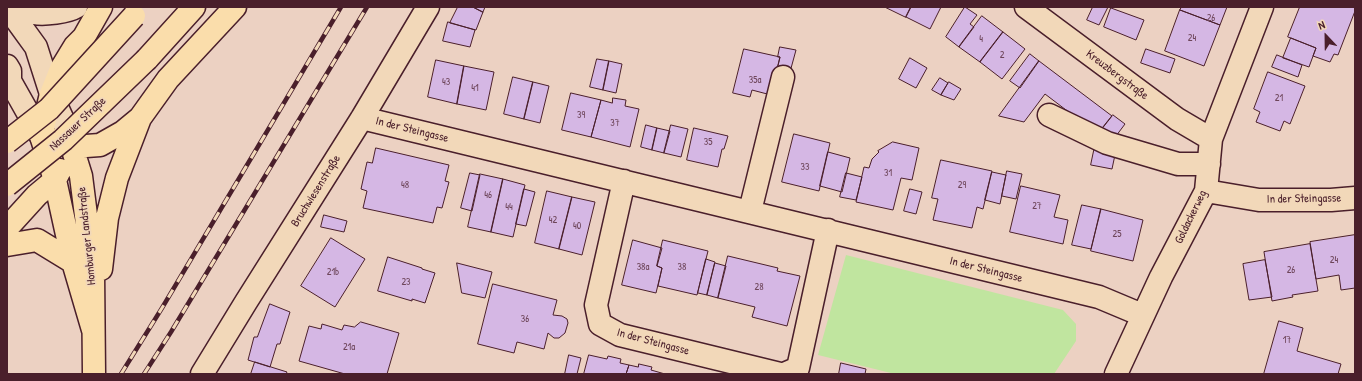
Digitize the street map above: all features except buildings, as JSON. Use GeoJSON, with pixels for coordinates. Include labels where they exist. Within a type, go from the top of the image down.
{"type":"FeatureCollection","features":[{"type":"Feature","properties":{"kind":"main road"},"geometry":{"type":"LineString","coordinates":[[41,136],[51,94],[61,69],[75,46],[84,37],[101,7]]}},
{"type":"Feature","properties":{"kind":"main road","name":"Nassauer Straße"},"geometry":{"type":"LineString","coordinates":[[7,185],[63,140],[147,59],[194,7]]}},
{"type":"Feature","properties":{"kind":"main road"},"geometry":{"type":"LineString","coordinates":[[93,330],[107,218],[117,178],[140,118],[168,79],[235,7]]}},
{"type":"Feature","properties":{"kind":"main road"},"geometry":{"type":"LineString","coordinates":[[7,142],[49,109],[138,12]]}},
{"type":"Feature","properties":{"kind":"main road"},"geometry":{"type":"LineString","coordinates":[[7,136],[41,136],[72,147],[100,145],[123,132],[140,118]]}},
{"type":"Feature","properties":{"kind":"main road","name":"Homburger Landstraße"},"geometry":{"type":"LineString","coordinates":[[41,136],[54,180],[73,262],[93,330]]}},
{"type":"Feature","properties":{"kind":"main road"},"geometry":{"type":"LineString","coordinates":[[7,228],[37,195],[54,180],[72,147]]}},
{"type":"Feature","properties":{"kind":"main road","name":"Homburger Landstraße"},"geometry":{"type":"LineString","coordinates":[[72,147],[81,176],[93,271],[94,374]]}},
{"type":"Feature","properties":{"kind":"main road"},"geometry":{"type":"LineString","coordinates":[[7,245],[37,240],[73,262]]}},
{"type":"Feature","properties":{"kind":"street"},"geometry":{"type":"LineString","coordinates":[[7,7],[36,47],[51,94],[72,147]]}},
{"type":"Feature","properties":{"kind":"street"},"geometry":{"type":"LineString","coordinates":[[15,7],[34,14],[55,12],[76,7]]}},
{"type":"Feature","properties":{"kind":"street","name":"Bruchwiesenstraße"},"geometry":{"type":"LineString","coordinates":[[202,374],[362,118],[428,7]]}},
{"type":"Feature","properties":{"kind":"street","name":"Kreuzbergstraße"},"geometry":{"type":"LineString","coordinates":[[1026,7],[1177,119],[1211,139]]}},
{"type":"Feature","properties":{"kind":"street","name":"Goldackerweg"},"geometry":{"type":"LineString","coordinates":[[1116,374],[1142,315],[1206,191],[1211,139],[1262,7]]}},
{"type":"Feature","properties":{"kind":"street"},"geometry":{"type":"LineString","coordinates":[[7,66],[10,71],[10,81],[41,136]]}},
{"type":"Feature","properties":{"kind":"street"},"geometry":{"type":"LineString","coordinates":[[750,211],[783,77]]}},
{"type":"Feature","properties":{"kind":"street"},"geometry":{"type":"LineString","coordinates":[[1049,115],[1107,143],[1178,164],[1209,164]]}},
{"type":"Feature","properties":{"kind":"street","name":"In der Steingasse"},"geometry":{"type":"LineString","coordinates":[[362,118],[750,211],[1099,297],[1142,315]]}},
{"type":"Feature","properties":{"kind":"street","name":"In der Steingasse"},"geometry":{"type":"LineString","coordinates":[[624,181],[596,305],[600,324],[620,335],[780,374]]}},
{"type":"Feature","properties":{"kind":"street","name":"In der Steingasse"},"geometry":{"type":"LineString","coordinates":[[1206,191],[1259,200],[1331,200],[1355,198]]}},
{"type":"Feature","properties":{"kind":"street"},"geometry":{"type":"LineString","coordinates":[[784,374],[798,368],[828,230]]}},
{"type":"Feature","properties":{"kind":"green space"},"geometry":{"type":"Polygon","coordinates":[[[846,255],[1063,310],[1076,324],[1076,341],[1054,374],[895,374],[818,355],[846,255]]]}},
{"type":"Feature","properties":{"kind":"railway"},"geometry":{"type":"LineString","coordinates":[[121,374],[162,308],[341,7]]}},
{"type":"Feature","properties":{"kind":"railway"},"geometry":{"type":"LineString","coordinates":[[144,374],[171,332],[367,7]]}}]}
